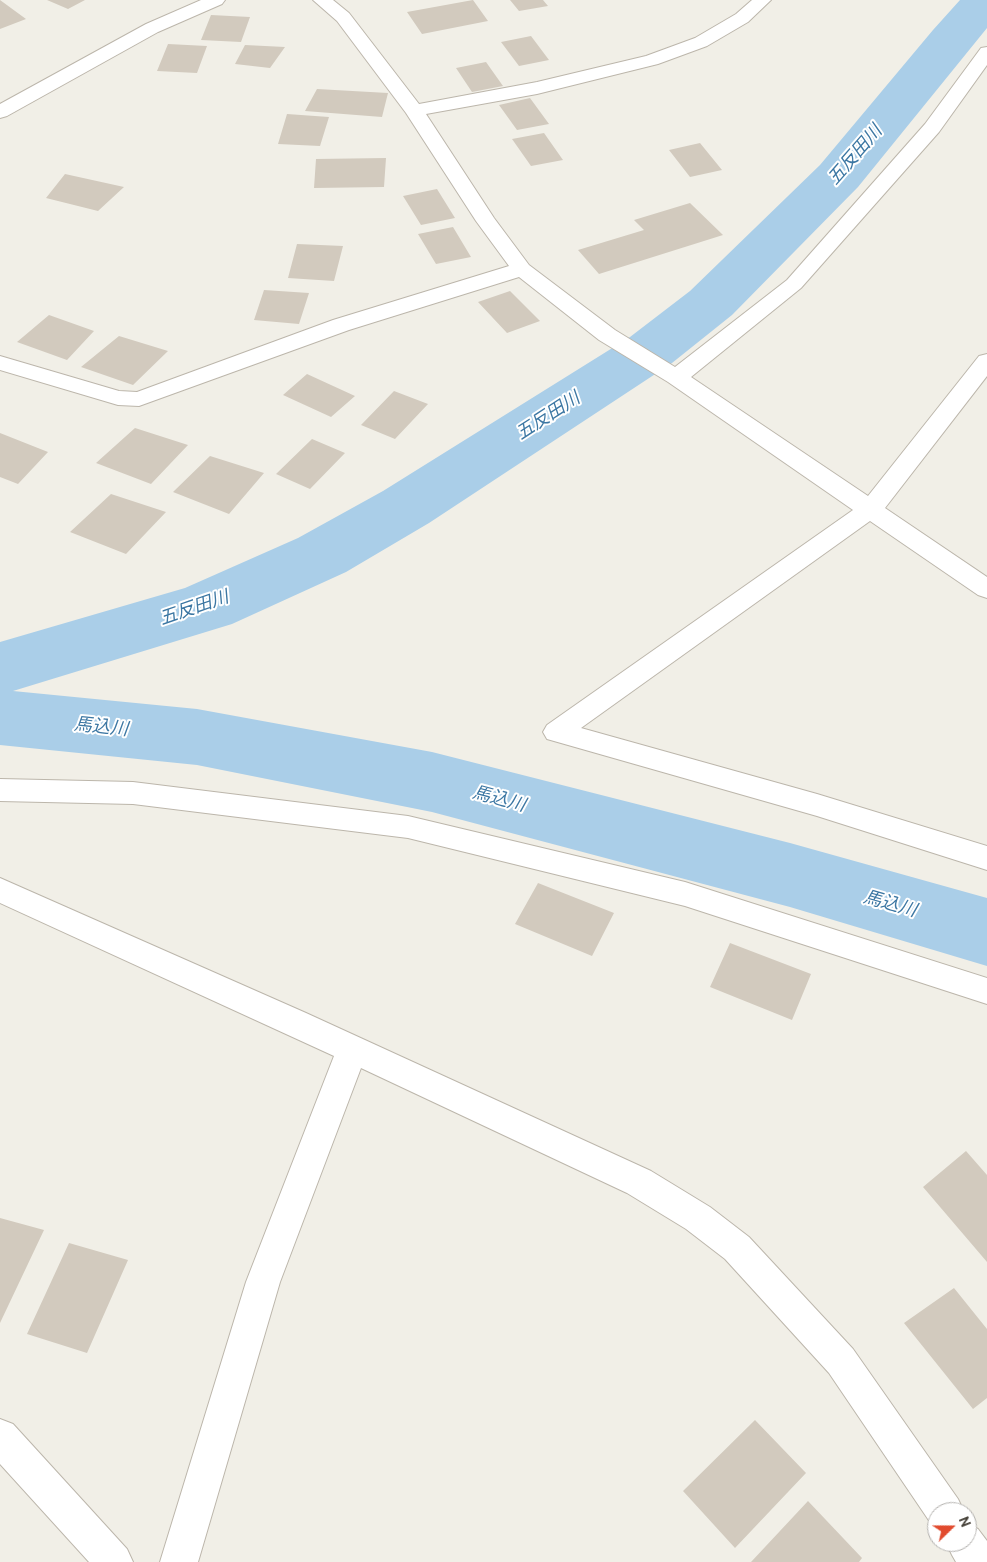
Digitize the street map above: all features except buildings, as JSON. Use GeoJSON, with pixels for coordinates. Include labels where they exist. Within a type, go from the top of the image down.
{"type":"FeatureCollection","features":[{"type":"Feature","properties":{"kind":"street"},"geometry":{"type":"LineString","coordinates":[[0,112],[152,28],[216,0]]}},
{"type":"Feature","properties":{"kind":"street"},"geometry":{"type":"LineString","coordinates":[[322,0],[343,17],[414,111],[476,206],[522,269],[607,334],[676,377],[987,589]]}},
{"type":"Feature","properties":{"kind":"street"},"geometry":{"type":"LineString","coordinates":[[414,111],[537,88],[652,60],[701,42],[742,18],[762,0]]}},
{"type":"Feature","properties":{"kind":"street"},"geometry":{"type":"LineString","coordinates":[[676,377],[794,284],[932,128],[987,52]]}},
{"type":"Feature","properties":{"kind":"street"},"geometry":{"type":"LineString","coordinates":[[0,363],[118,398],[139,398],[341,325],[522,269]]}},
{"type":"Feature","properties":{"kind":"street"},"geometry":{"type":"LineString","coordinates":[[987,361],[871,509],[556,732],[818,805],[987,858]]}},
{"type":"Feature","properties":{"kind":"street"},"geometry":{"type":"LineString","coordinates":[[0,790],[132,793],[408,827],[685,894],[987,990]]}},
{"type":"Feature","properties":{"kind":"street"},"geometry":{"type":"LineString","coordinates":[[0,890],[639,1182],[698,1218],[737,1248],[841,1361],[938,1502]]}},
{"type":"Feature","properties":{"kind":"street"},"geometry":{"type":"LineString","coordinates":[[179,1562],[264,1282],[352,1050]]}},
{"type":"Feature","properties":{"kind":"street"},"geometry":{"type":"LineString","coordinates":[[0,1437],[114,1562]]}},
{"type":"Feature","properties":{"kind":"street"},"geometry":{"type":"LineString","coordinates":[[984,1562],[987,1555]]}},
{"type":"Feature","properties":{"kind":"waterway","name":"五反田川"},"geometry":{"type":"LineString","coordinates":[[0,668],[208,606],[322,555],[406,507],[651,350],[711,303],[839,176],[950,40],[986,0]]}},
{"type":"Feature","properties":{"kind":"waterway","name":"馬込川"},"geometry":{"type":"LineString","coordinates":[[0,717],[197,737],[432,782],[790,875],[987,932]]}}]}
